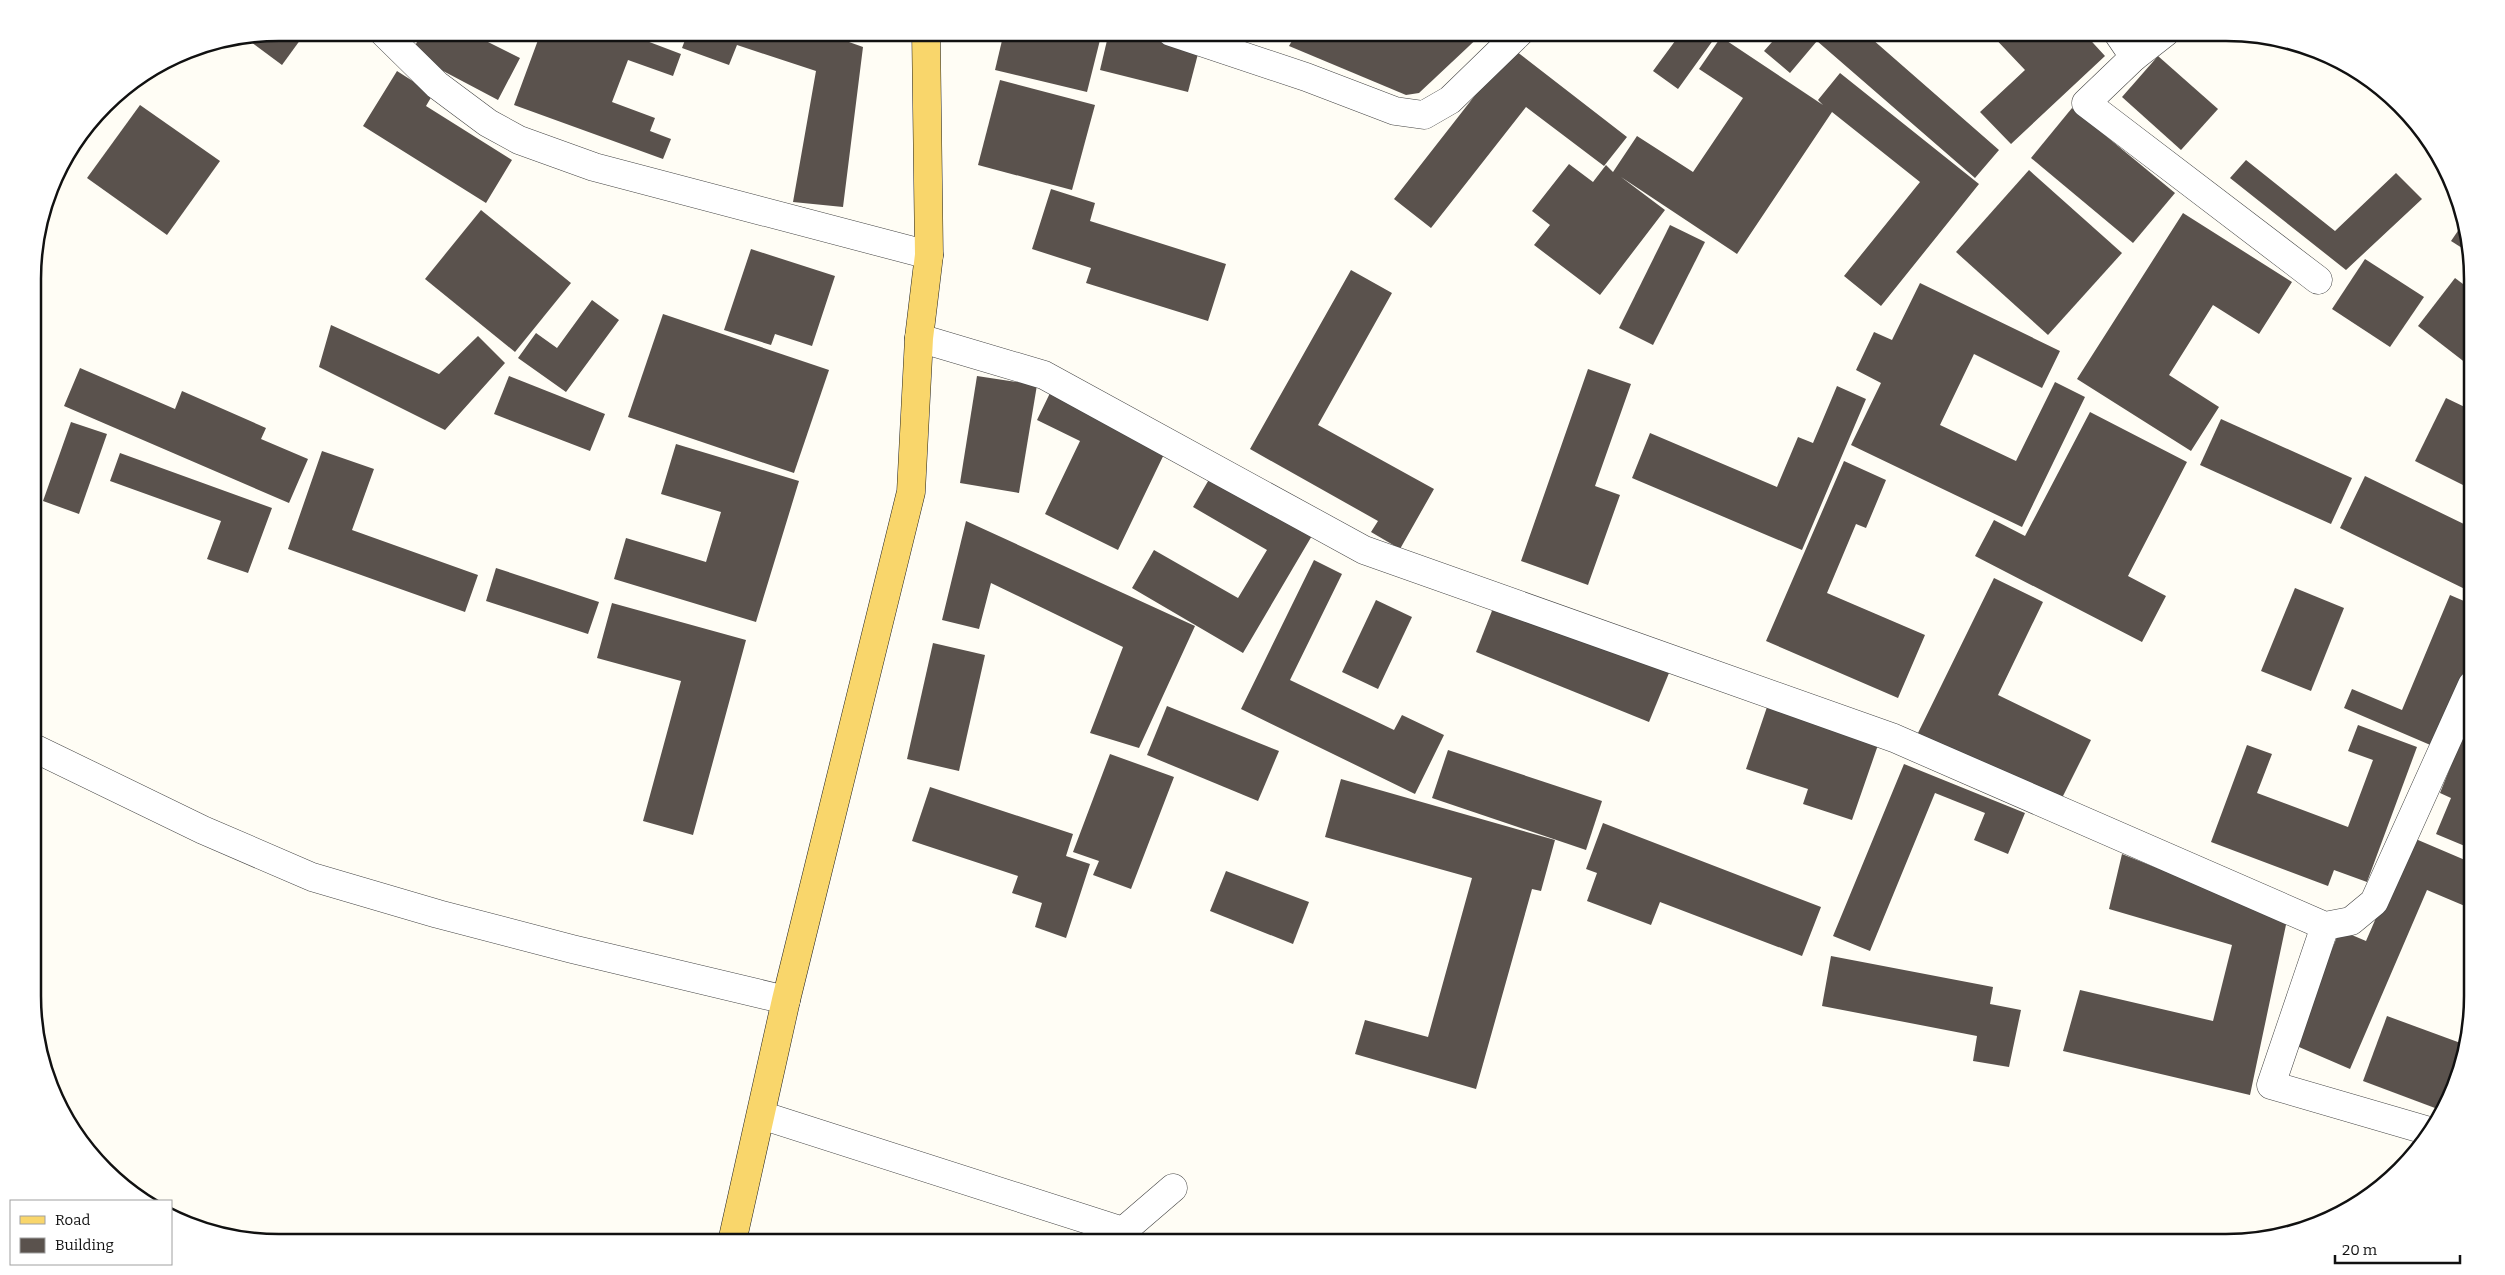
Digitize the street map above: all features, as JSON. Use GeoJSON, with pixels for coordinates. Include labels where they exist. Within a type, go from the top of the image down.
{"type":"FeatureCollection","features":[{"type":"Feature","properties":{"kind":"main road"},"geometry":{"type":"LineString","coordinates":[[734,1234],[786,1000],[911,492],[919,338],[929,255],[926,41]]}},
{"type":"Feature","properties":{"kind":"street"},"geometry":{"type":"LineString","coordinates":[[392,41],[437,85],[488,123],[519,140],[594,167],[929,255]]}},
{"type":"Feature","properties":{"kind":"street"},"geometry":{"type":"LineString","coordinates":[[1198,41],[1306,77],[1395,111],[1424,115],[1450,100],[1511,41]]}},
{"type":"Feature","properties":{"kind":"street"},"geometry":{"type":"LineString","coordinates":[[2123,41],[2134,57]]}},
{"type":"Feature","properties":{"kind":"street"},"geometry":{"type":"LineString","coordinates":[[2154,41],[2134,57],[2086,102],[2318,280]]}},
{"type":"Feature","properties":{"kind":"street"},"geometry":{"type":"LineString","coordinates":[[919,338],[1044,375],[1364,550],[1894,738],[2325,926],[2351,921],[2374,902],[2464,703]]}},
{"type":"Feature","properties":{"kind":"street"},"geometry":{"type":"LineString","coordinates":[[41,751],[203,830],[312,877],[438,914],[572,949],[786,1000]]}},
{"type":"Feature","properties":{"kind":"street"},"geometry":{"type":"LineString","coordinates":[[2325,926],[2271,1085],[2423,1129]]}},
{"type":"Feature","properties":{"kind":"street"},"geometry":{"type":"LineString","coordinates":[[761,1115],[1123,1231],[1172,1188]]}},
{"type":"Feature","properties":{"kind":"building"},"geometry":{"type":"Polygon","coordinates":[[[299,41],[282,65],[252,43],[299,41]]]}},
{"type":"Feature","properties":{"kind":"building"},"geometry":{"type":"Polygon","coordinates":[[[418,41],[486,41],[520,58],[498,100],[411,54],[418,41]]]}},
{"type":"Feature","properties":{"kind":"building"},"geometry":{"type":"Polygon","coordinates":[[[538,41],[647,41],[681,54],[673,76],[628,60],[612,102],[655,118],[650,131],[671,139],[663,159],[514,105],[538,41]]]}},
{"type":"Feature","properties":{"kind":"building"},"geometry":{"type":"Polygon","coordinates":[[[685,41],[846,41],[863,47],[843,207],[793,202],[816,71],[737,45],[729,65],[682,48],[685,41]]]}},
{"type":"Feature","properties":{"kind":"building"},"geometry":{"type":"Polygon","coordinates":[[[1002,41],[1100,41],[1087,92],[995,70],[1002,41]]]}},
{"type":"Feature","properties":{"kind":"building"},"geometry":{"type":"Polygon","coordinates":[[[1107,41],[1164,41],[1199,50],[1188,92],[1100,70],[1107,41]]]}},
{"type":"Feature","properties":{"kind":"building"},"geometry":{"type":"Polygon","coordinates":[[[1292,41],[1474,41],[1419,93],[1406,95],[1289,46],[1292,41]]]}},
{"type":"Feature","properties":{"kind":"building"},"geometry":{"type":"Polygon","coordinates":[[[1675,41],[1713,41],[1678,89],[1653,71],[1675,41]]]}},
{"type":"Feature","properties":{"kind":"building"},"geometry":{"type":"Polygon","coordinates":[[[1718,41],[1727,41],[1823,105],[1818,100],[1840,73],[1979,184],[1881,306],[1844,276],[1920,182],[1832,112],[1737,254],[1621,177],[1665,210],[1600,295],[1534,245],[1550,225],[1532,211],[1569,164],[1593,182],[1606,165],[1613,172],[1637,136],[1693,172],[1743,98],[1699,69],[1718,41]]]}},
{"type":"Feature","properties":{"kind":"building"},"geometry":{"type":"Polygon","coordinates":[[[1773,41],[1817,41],[1790,73],[1764,51],[1773,41]]]}},
{"type":"Feature","properties":{"kind":"building"},"geometry":{"type":"Polygon","coordinates":[[[1817,41],[1874,41],[1999,150],[1975,178],[1817,41]]]}},
{"type":"Feature","properties":{"kind":"building"},"geometry":{"type":"Polygon","coordinates":[[[1998,41],[2091,41],[2105,56],[2011,144],[1980,112],[2025,70],[1998,41]]]}},
{"type":"Feature","properties":{"kind":"building"},"geometry":{"type":"Polygon","coordinates":[[[1512,48],[1627,137],[1604,166],[1526,107],[1431,228],[1394,199],[1512,48]]]}},
{"type":"Feature","properties":{"kind":"building"},"geometry":{"type":"Polygon","coordinates":[[[2158,56],[2218,109],[2181,150],[2122,97],[2158,56]]]}},
{"type":"Feature","properties":{"kind":"building"},"geometry":{"type":"Polygon","coordinates":[[[397,71],[433,94],[426,106],[512,160],[486,203],[363,126],[397,71]]]}},
{"type":"Feature","properties":{"kind":"building"},"geometry":{"type":"Polygon","coordinates":[[[1000,80],[1095,105],[1072,190],[978,165],[1000,80]]]}},
{"type":"Feature","properties":{"kind":"building"},"geometry":{"type":"Polygon","coordinates":[[[140,105],[220,161],[167,235],[87,178],[140,105]]]}},
{"type":"Feature","properties":{"kind":"building"},"geometry":{"type":"Polygon","coordinates":[[[2072,108],[2175,193],[2133,243],[2031,158],[2072,108]]]}},
{"type":"Feature","properties":{"kind":"building"},"geometry":{"type":"Polygon","coordinates":[[[2246,160],[2335,231],[2396,173],[2422,199],[2346,270],[2230,178],[2246,160]]]}},
{"type":"Feature","properties":{"kind":"building"},"geometry":{"type":"Polygon","coordinates":[[[2029,170],[2122,253],[2048,335],[1956,252],[2029,170]]]}},
{"type":"Feature","properties":{"kind":"building"},"geometry":{"type":"Polygon","coordinates":[[[1051,189],[1095,203],[1090,221],[1226,264],[1208,321],[1086,283],[1091,268],[1032,249],[1051,189]]]}},
{"type":"Feature","properties":{"kind":"building"},"geometry":{"type":"Polygon","coordinates":[[[481,210],[571,283],[515,352],[425,279],[481,210]]]}},
{"type":"Feature","properties":{"kind":"building"},"geometry":{"type":"Polygon","coordinates":[[[2183,213],[2292,282],[2259,334],[2213,305],[2169,375],[2219,407],[2191,451],[2077,379],[2183,213]]]}},
{"type":"Feature","properties":{"kind":"building"},"geometry":{"type":"Polygon","coordinates":[[[1670,225],[1705,242],[1653,345],[1619,328],[1670,225]]]}},
{"type":"Feature","properties":{"kind":"building"},"geometry":{"type":"Polygon","coordinates":[[[2458,230],[2462,248],[2451,241],[2458,230]]]}},
{"type":"Feature","properties":{"kind":"building"},"geometry":{"type":"Polygon","coordinates":[[[751,249],[835,276],[812,346],[775,334],[771,345],[724,330],[751,249]]]}},
{"type":"Feature","properties":{"kind":"building"},"geometry":{"type":"Polygon","coordinates":[[[2365,259],[2424,297],[2390,347],[2332,309],[2365,259]]]}},
{"type":"Feature","properties":{"kind":"building"},"geometry":{"type":"Polygon","coordinates":[[[1351,270],[1392,293],[1318,425],[1434,489],[1400,549],[1371,532],[1378,521],[1250,449],[1351,270]]]}},
{"type":"Feature","properties":{"kind":"building"},"geometry":{"type":"Polygon","coordinates":[[[2455,278],[2464,285],[2464,362],[2418,326],[2455,278]]]}},
{"type":"Feature","properties":{"kind":"building"},"geometry":{"type":"Polygon","coordinates":[[[1920,283],[2060,351],[2042,388],[1974,354],[1940,425],[2016,461],[2055,382],[2085,397],[2022,527],[1851,445],[1881,383],[1856,370],[1874,332],[1892,340],[1920,283]]]}},
{"type":"Feature","properties":{"kind":"building"},"geometry":{"type":"Polygon","coordinates":[[[592,300],[619,320],[566,392],[518,358],[536,333],[557,348],[592,300]]]}},
{"type":"Feature","properties":{"kind":"building"},"geometry":{"type":"Polygon","coordinates":[[[663,314],[829,370],[794,473],[628,417],[663,314]]]}},
{"type":"Feature","properties":{"kind":"building"},"geometry":{"type":"Polygon","coordinates":[[[331,325],[439,374],[478,336],[505,363],[445,430],[319,367],[331,325]]]}},
{"type":"Feature","properties":{"kind":"building"},"geometry":{"type":"Polygon","coordinates":[[[80,368],[175,409],[182,391],[266,428],[261,439],[308,459],[289,503],[64,406],[80,368]]]}},
{"type":"Feature","properties":{"kind":"building"},"geometry":{"type":"Polygon","coordinates":[[[1588,369],[1631,384],[1595,486],[1620,495],[1588,585],[1521,561],[1588,369]]]}},
{"type":"Feature","properties":{"kind":"building"},"geometry":{"type":"Polygon","coordinates":[[[509,376],[605,414],[590,451],[494,414],[509,376]]]}},
{"type":"Feature","properties":{"kind":"building"},"geometry":{"type":"Polygon","coordinates":[[[977,376],[1037,385],[1019,493],[960,483],[977,376]]]}},
{"type":"Feature","properties":{"kind":"building"},"geometry":{"type":"Polygon","coordinates":[[[1837,386],[1866,399],[1802,550],[1632,478],[1650,433],[1777,487],[1798,437],[1813,443],[1837,386]]]}},
{"type":"Feature","properties":{"kind":"building"},"geometry":{"type":"Polygon","coordinates":[[[1050,393],[1167,448],[1118,550],[1045,514],[1080,441],[1037,420],[1050,393]]]}},
{"type":"Feature","properties":{"kind":"building"},"geometry":{"type":"Polygon","coordinates":[[[2446,398],[2464,407],[2464,486],[2415,461],[2446,398]]]}},
{"type":"Feature","properties":{"kind":"building"},"geometry":{"type":"Polygon","coordinates":[[[2090,412],[2187,462],[2128,576],[2166,596],[2142,642],[1975,556],[1994,520],[2025,536],[2090,412]]]}},
{"type":"Feature","properties":{"kind":"building"},"geometry":{"type":"Polygon","coordinates":[[[2221,419],[2352,478],[2331,524],[2200,465],[2221,419]]]}},
{"type":"Feature","properties":{"kind":"building"},"geometry":{"type":"Polygon","coordinates":[[[71,422],[107,434],[79,514],[43,501],[71,422]]]}},
{"type":"Feature","properties":{"kind":"building"},"geometry":{"type":"Polygon","coordinates":[[[676,444],[799,481],[756,622],[614,579],[626,538],[706,562],[721,512],[661,494],[676,444]]]}},
{"type":"Feature","properties":{"kind":"building"},"geometry":{"type":"Polygon","coordinates":[[[322,451],[374,469],[352,530],[478,575],[465,612],[288,549],[322,451]]]}},
{"type":"Feature","properties":{"kind":"building"},"geometry":{"type":"Polygon","coordinates":[[[120,453],[272,508],[248,573],[207,559],[221,521],[110,481],[120,453]]]}},
{"type":"Feature","properties":{"kind":"building"},"geometry":{"type":"Polygon","coordinates":[[[1844,461],[1886,480],[1866,528],[1856,524],[1827,593],[1925,635],[1898,698],[1766,641],[1844,461]]]}},
{"type":"Feature","properties":{"kind":"building"},"geometry":{"type":"Polygon","coordinates":[[[1211,476],[1313,534],[1243,653],[1132,588],[1154,550],[1238,598],[1267,550],[1193,507],[1211,476]]]}},
{"type":"Feature","properties":{"kind":"building"},"geometry":{"type":"Polygon","coordinates":[[[2365,476],[2464,524],[2464,589],[2340,528],[2365,476]]]}},
{"type":"Feature","properties":{"kind":"building"},"geometry":{"type":"Polygon","coordinates":[[[966,521],[1195,626],[1139,748],[1090,733],[1123,647],[991,583],[979,629],[942,620],[966,521]]]}},
{"type":"Feature","properties":{"kind":"building"},"geometry":{"type":"Polygon","coordinates":[[[1314,560],[1342,574],[1290,680],[1394,730],[1402,715],[1444,735],[1415,794],[1241,709],[1314,560]]]}},
{"type":"Feature","properties":{"kind":"building"},"geometry":{"type":"Polygon","coordinates":[[[496,568],[599,602],[588,634],[486,601],[496,568]]]}},
{"type":"Feature","properties":{"kind":"building"},"geometry":{"type":"Polygon","coordinates":[[[1994,578],[2043,602],[1998,695],[2091,740],[2059,804],[1917,735],[1994,578]]]}},
{"type":"Feature","properties":{"kind":"building"},"geometry":{"type":"Polygon","coordinates":[[[2295,588],[2344,608],[2311,691],[2261,671],[2295,588]]]}},
{"type":"Feature","properties":{"kind":"building"},"geometry":{"type":"Polygon","coordinates":[[[2450,595],[2464,601],[2464,679],[2435,747],[2344,708],[2352,689],[2402,710],[2450,595]]]}},
{"type":"Feature","properties":{"kind":"building"},"geometry":{"type":"Polygon","coordinates":[[[1376,600],[1412,617],[1378,689],[1342,672],[1376,600]]]}},
{"type":"Feature","properties":{"kind":"building"},"geometry":{"type":"Polygon","coordinates":[[[612,603],[746,640],[693,835],[643,821],[681,681],[597,658],[612,603]]]}},
{"type":"Feature","properties":{"kind":"building"},"geometry":{"type":"Polygon","coordinates":[[[1495,603],[1669,673],[1649,722],[1476,652],[1495,603]]]}},
{"type":"Feature","properties":{"kind":"building"},"geometry":{"type":"Polygon","coordinates":[[[933,643],[985,655],[959,771],[907,759],[933,643]]]}},
{"type":"Feature","properties":{"kind":"building"},"geometry":{"type":"Polygon","coordinates":[[[1167,706],[1279,751],[1258,801],[1147,755],[1167,706]]]}},
{"type":"Feature","properties":{"kind":"building"},"geometry":{"type":"Polygon","coordinates":[[[1767,707],[1878,745],[1852,820],[1803,804],[1808,789],[1746,769],[1767,707]]]}},
{"type":"Feature","properties":{"kind":"building"},"geometry":{"type":"Polygon","coordinates":[[[2358,725],[2417,747],[2367,882],[2334,870],[2328,886],[2211,842],[2247,745],[2272,754],[2257,793],[2348,827],[2373,760],[2348,751],[2358,725]]]}},
{"type":"Feature","properties":{"kind":"building"},"geometry":{"type":"Polygon","coordinates":[[[2464,733],[2464,846],[2436,834],[2451,798],[2440,793],[2464,733]]]}},
{"type":"Feature","properties":{"kind":"building"},"geometry":{"type":"Polygon","coordinates":[[[1448,750],[1602,801],[1586,850],[1432,798],[1448,750]]]}},
{"type":"Feature","properties":{"kind":"building"},"geometry":{"type":"Polygon","coordinates":[[[1110,754],[1174,777],[1131,889],[1093,875],[1099,861],[1073,852],[1110,754]]]}},
{"type":"Feature","properties":{"kind":"building"},"geometry":{"type":"Polygon","coordinates":[[[1904,764],[2025,813],[2008,854],[1974,840],[1985,813],[1935,793],[1870,951],[1833,936],[1904,764]]]}},
{"type":"Feature","properties":{"kind":"building"},"geometry":{"type":"Polygon","coordinates":[[[1341,779],[1555,840],[1541,891],[1532,889],[1476,1089],[1355,1054],[1365,1020],[1428,1037],[1472,878],[1325,837],[1341,779]]]}},
{"type":"Feature","properties":{"kind":"building"},"geometry":{"type":"Polygon","coordinates":[[[930,787],[1073,834],[1066,856],[1090,864],[1066,938],[1035,927],[1042,903],[1012,893],[1018,876],[912,841],[930,787]]]}},
{"type":"Feature","properties":{"kind":"building"},"geometry":{"type":"Polygon","coordinates":[[[1603,823],[1821,907],[1802,956],[1660,902],[1651,925],[1587,901],[1597,873],[1586,869],[1603,823]]]}},
{"type":"Feature","properties":{"kind":"building"},"geometry":{"type":"Polygon","coordinates":[[[2411,837],[2464,860],[2464,906],[2427,890],[2350,1069],[2292,1044],[2340,930],[2366,941],[2411,837]]]}},
{"type":"Feature","properties":{"kind":"building"},"geometry":{"type":"Polygon","coordinates":[[[2122,854],[2287,920],[2250,1095],[2063,1051],[2080,990],[2213,1021],[2232,945],[2109,909],[2122,854]]]}},
{"type":"Feature","properties":{"kind":"building"},"geometry":{"type":"Polygon","coordinates":[[[1226,871],[1309,902],[1293,944],[1210,911],[1226,871]]]}},
{"type":"Feature","properties":{"kind":"building"},"geometry":{"type":"Polygon","coordinates":[[[1831,956],[1993,987],[1990,1004],[2021,1010],[2009,1067],[1973,1061],[1977,1036],[1822,1006],[1831,956]]]}},
{"type":"Feature","properties":{"kind":"building"},"geometry":{"type":"Polygon","coordinates":[[[2387,1016],[2459,1042],[2446,1087],[2435,1108],[2363,1081],[2387,1016]]]}}]}
